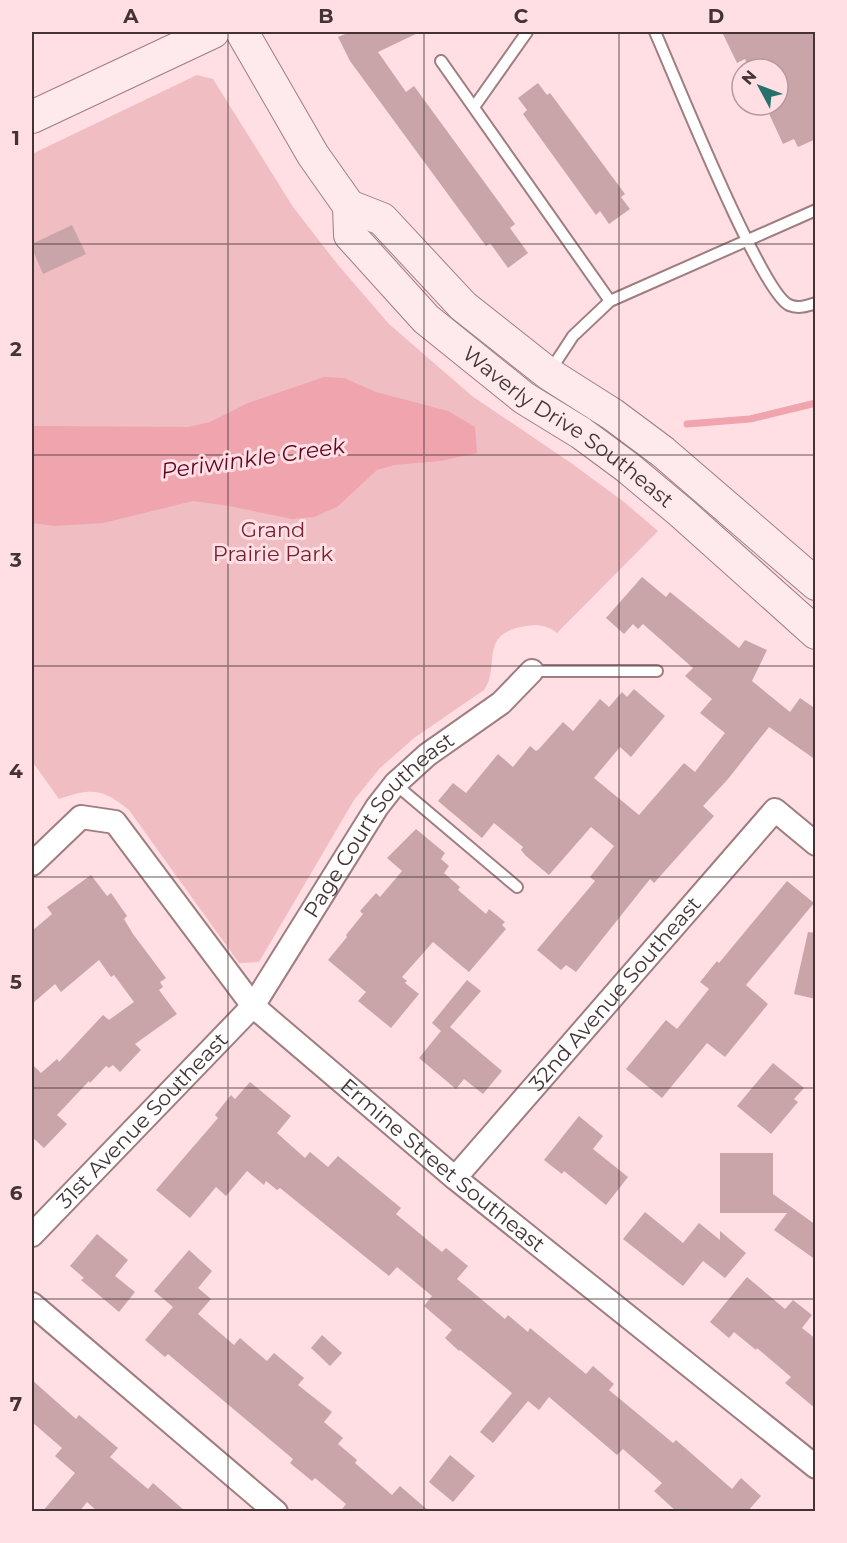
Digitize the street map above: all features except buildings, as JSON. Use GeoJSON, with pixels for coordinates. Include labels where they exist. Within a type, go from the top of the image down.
{"type":"FeatureCollection","features":[{"type":"Feature","properties":{"kind":"main road"},"geometry":{"type":"LineString","coordinates":[[32,117],[213,32]]}},
{"type":"Feature","properties":{"kind":"main road"},"geometry":{"type":"LineString","coordinates":[[242,32],[313,155],[349,206]]}},
{"type":"Feature","properties":{"kind":"main road","name":"Waverly Drive Southeast"},"geometry":{"type":"LineString","coordinates":[[816,584],[663,452],[612,414],[549,374],[463,306],[382,219],[349,206],[351,236],[390,282],[426,319],[524,398],[581,433],[627,467],[816,633]]}},
{"type":"Feature","properties":{"kind":"street","name":"Page Court Southeast"},"geometry":{"type":"LineString","coordinates":[[253,1006],[377,807],[395,784],[435,749],[501,703],[532,671]]}},
{"type":"Feature","properties":{"kind":"street","name":"32nd Avenue Southeast"},"geometry":{"type":"LineString","coordinates":[[455,1178],[775,810],[816,844]]}},
{"type":"Feature","properties":{"kind":"street","name":"Ermine Street Southeast"},"geometry":{"type":"LineString","coordinates":[[32,864],[81,817],[115,822],[253,1006],[455,1178],[816,1467]]}},
{"type":"Feature","properties":{"kind":"street","name":"31st Avenue Southeast"},"geometry":{"type":"LineString","coordinates":[[32,1235],[253,1006]]}},
{"type":"Feature","properties":{"kind":"street"},"geometry":{"type":"LineString","coordinates":[[32,1304],[276,1512]]}},
{"type":"Feature","properties":{"kind":"lane"},"geometry":{"type":"LineString","coordinates":[[474,107],[527,32]]}},
{"type":"Feature","properties":{"kind":"lane"},"geometry":{"type":"LineString","coordinates":[[655,32],[746,241],[774,290],[788,305],[805,307],[816,303]]}},
{"type":"Feature","properties":{"kind":"lane"},"geometry":{"type":"LineString","coordinates":[[441,61],[610,301]]}},
{"type":"Feature","properties":{"kind":"lane"},"geometry":{"type":"LineString","coordinates":[[549,374],[573,336],[610,301],[816,210]]}},
{"type":"Feature","properties":{"kind":"lane"},"geometry":{"type":"LineString","coordinates":[[532,671],[657,672]]}},
{"type":"Feature","properties":{"kind":"lane"},"geometry":{"type":"LineString","coordinates":[[395,784],[517,887]]}},
{"type":"Feature","properties":{"kind":"green space","name":"Grand Prairie Park"},"geometry":{"type":"Polygon","coordinates":[[[197,75],[213,79],[293,207],[338,265],[389,324],[472,396],[571,463],[624,502],[658,531],[557,633],[547,627],[530,625],[511,630],[501,636],[493,652],[489,681],[484,690],[414,738],[380,768],[354,800],[259,962],[239,963],[129,810],[111,797],[96,792],[80,793],[59,799],[32,761],[32,154],[197,75]]]}},
{"type":"Feature","properties":{"kind":"water"},"geometry":{"type":"Polygon","coordinates":[[[324,377],[344,378],[376,392],[448,411],[475,427],[477,453],[440,461],[394,465],[377,470],[337,507],[314,517],[292,519],[193,501],[103,523],[55,526],[32,523],[32,426],[188,427],[210,422],[248,403],[324,377]]]}},
{"type":"Feature","properties":{"kind":"waterway","name":"Periwinkle Creek"},"geometry":{"type":"LineString","coordinates":[[687,424],[750,419],[816,403]]}}]}
